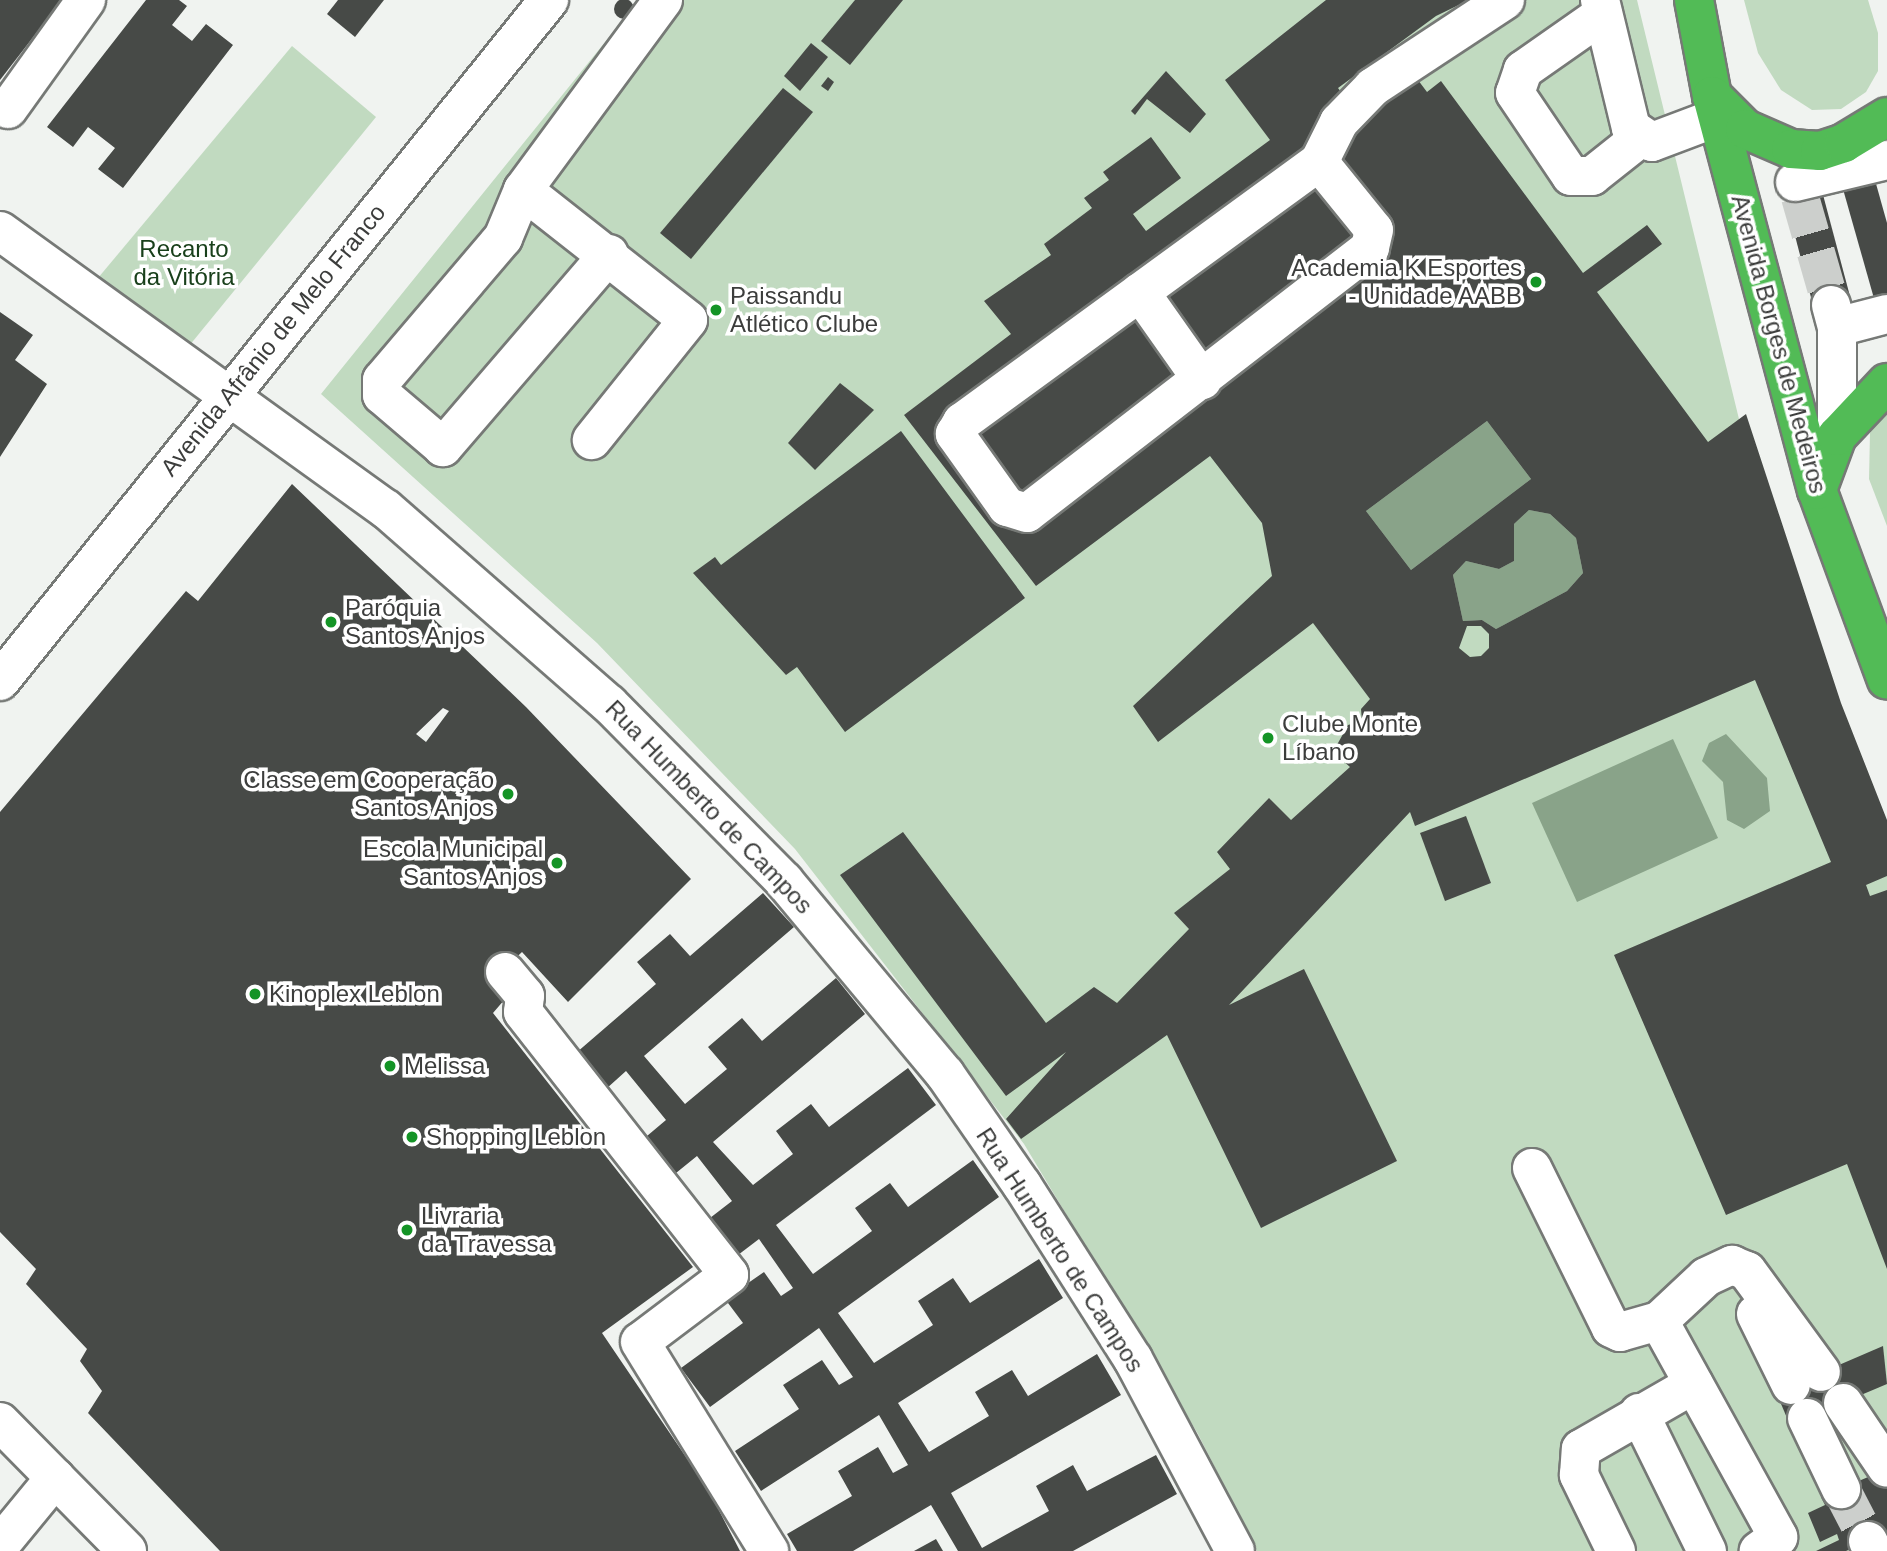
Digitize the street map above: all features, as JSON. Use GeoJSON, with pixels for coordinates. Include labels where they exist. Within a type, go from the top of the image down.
{"type":"FeatureCollection","features":[{"type":"Feature","properties":{"kind":"highway","name":"Avenida Borges de Medeiros"},"geometry":{"type":"LineString","coordinates":[[1694,0],[1715,107],[1817,490],[1887,680]]}},
{"type":"Feature","properties":{"kind":"highway"},"geometry":{"type":"LineString","coordinates":[[1715,107],[1766,142],[1820,151],[1871,131],[1887,117]]}},
{"type":"Feature","properties":{"kind":"highway"},"geometry":{"type":"LineString","coordinates":[[1817,490],[1838,436],[1887,383]]}},
{"type":"Feature","properties":{"kind":"street"},"geometry":{"type":"LineString","coordinates":[[8,108],[86,0]]}},
{"type":"Feature","properties":{"kind":"street","name":"Avenida Afrânio de Melo Franco"},"geometry":{"type":"LineString","coordinates":[[0,681],[549,0]]}},
{"type":"Feature","properties":{"kind":"street"},"geometry":{"type":"LineString","coordinates":[[609,254],[449,443],[438,445],[379,388],[503,238],[523,190],[663,0]]}},
{"type":"Feature","properties":{"kind":"street"},"geometry":{"type":"LineString","coordinates":[[1319,162],[1376,240],[1202,380],[1027,513],[1007,507],[955,434],[962,422],[1319,162],[1339,122],[1373,87],[1505,0]]}},
{"type":"Feature","properties":{"kind":"street"},"geometry":{"type":"LineString","coordinates":[[1641,137],[1592,176],[1571,176],[1515,93],[1523,70],[1602,7],[1623,108],[1641,137],[1652,142],[1715,107]]}},
{"type":"Feature","properties":{"kind":"street"},"geometry":{"type":"LineString","coordinates":[[1766,142],[1797,189],[1887,160]]}},
{"type":"Feature","properties":{"kind":"street"},"geometry":{"type":"LineString","coordinates":[[523,190],[684,313],[687,328],[592,440]]}},
{"type":"Feature","properties":{"kind":"street","name":"Rua Humberto de Campos"},"geometry":{"type":"LineString","coordinates":[[0,231],[321,456],[538,638],[681,774],[874,984],[945,1074],[1101,1304],[1235,1551]]}},
{"type":"Feature","properties":{"kind":"street"},"geometry":{"type":"LineString","coordinates":[[1140,292],[1202,380]]}},
{"type":"Feature","properties":{"kind":"street"},"geometry":{"type":"LineString","coordinates":[[1838,436],[1834,316],[1887,314]]}},
{"type":"Feature","properties":{"kind":"street"},"geometry":{"type":"LineString","coordinates":[[505,972],[525,996],[523,1012],[729,1275],[640,1342],[769,1551]]}},
{"type":"Feature","properties":{"kind":"street"},"geometry":{"type":"LineString","coordinates":[[1532,1168],[1611,1328],[1620,1332],[1659,1321],[1706,1277],[1731,1265],[1748,1271],[1806,1392],[1841,1489]]}},
{"type":"Feature","properties":{"kind":"street"},"geometry":{"type":"LineString","coordinates":[[1659,1321],[1778,1537],[1759,1551]]}},
{"type":"Feature","properties":{"kind":"street"},"geometry":{"type":"LineString","coordinates":[[1616,1551],[1576,1463],[1581,1450],[1639,1413],[1694,1384]]}},
{"type":"Feature","properties":{"kind":"street"},"geometry":{"type":"LineString","coordinates":[[1843,1403],[1887,1468]]}},
{"type":"Feature","properties":{"kind":"street"},"geometry":{"type":"LineString","coordinates":[[1639,1413],[1707,1551]]}},
{"type":"Feature","properties":{"kind":"street"},"geometry":{"type":"LineString","coordinates":[[0,1422],[127,1551]]}},
{"type":"Feature","properties":{"kind":"street"},"geometry":{"type":"LineString","coordinates":[[0,1545],[55,1478]]}},
{"type":"Feature","properties":{"kind":"green space","name":"Clube Monte Líbano"},"geometry":{"type":"Polygon","coordinates":[[[639,0],[1637,0],[1766,530],[1887,833],[1887,1551],[1257,1551],[1198,1434],[1024,1144],[795,849],[597,643],[321,394],[639,0]]]}},
{"type":"Feature","properties":{"kind":"green space"},"geometry":{"type":"Polygon","coordinates":[[[1744,0],[1868,0],[1878,33],[1878,71],[1866,92],[1841,109],[1812,110],[1781,90],[1758,53],[1744,0]]]}},
{"type":"Feature","properties":{"kind":"green space","name":"Recanto da Vitória"},"geometry":{"type":"Polygon","coordinates":[[[292,46],[376,117],[189,346],[98,278],[292,46]]]}},
{"type":"Feature","properties":{"kind":"green space"},"geometry":{"type":"Polygon","coordinates":[[[1887,408],[1887,526],[1869,479],[1870,433],[1887,408]]]}},
{"type":"Feature","properties":{"kind":"shaded area"},"geometry":{"type":"Polygon","coordinates":[[[1487,421],[1531,479],[1411,570],[1366,511],[1487,421]]]}},
{"type":"Feature","properties":{"kind":"shaded area"},"geometry":{"type":"Polygon","coordinates":[[[1529,510],[1550,514],[1576,538],[1583,573],[1567,591],[1496,629],[1482,620],[1463,621],[1453,575],[1466,561],[1499,569],[1514,561],[1514,524],[1529,510]]]}},
{"type":"Feature","properties":{"kind":"shaded area"},"geometry":{"type":"Polygon","coordinates":[[[1726,734],[1767,778],[1770,811],[1744,829],[1727,820],[1723,782],[1702,761],[1709,743],[1726,734]]]}},
{"type":"Feature","properties":{"kind":"shaded area"},"geometry":{"type":"Polygon","coordinates":[[[1673,739],[1718,838],[1577,902],[1532,803],[1673,739]]]}},
{"type":"Feature","properties":{"kind":"building"},"geometry":{"type":"Polygon","coordinates":[[[624,-1],[631,2],[634,9],[631,16],[624,19],[617,16],[614,9],[617,2],[624,-1]]]}},
{"type":"Feature","properties":{"kind":"building"},"geometry":{"type":"Polygon","coordinates":[[[0,0],[62,0],[0,80],[0,0]]]}},
{"type":"Feature","properties":{"kind":"building"},"geometry":{"type":"Polygon","coordinates":[[[146,0],[179,0],[187,6],[172,25],[192,41],[206,24],[233,45],[123,188],[98,169],[115,148],[88,127],[73,147],[47,127],[146,0]]]}},
{"type":"Feature","properties":{"kind":"building"},"geometry":{"type":"Polygon","coordinates":[[[338,0],[384,0],[355,37],[327,14],[338,0]]]}},
{"type":"Feature","properties":{"kind":"building"},"geometry":{"type":"Polygon","coordinates":[[[855,0],[903,0],[850,65],[821,41],[855,0]]]}},
{"type":"Feature","properties":{"kind":"building"},"geometry":{"type":"Polygon","coordinates":[[[1326,0],[1469,0],[1436,16],[1338,88],[1363,121],[1418,80],[1427,92],[1441,81],[1583,273],[1647,225],[1662,244],[1597,292],[1708,442],[1746,414],[1841,703],[1887,820],[1887,876],[1866,885],[1870,896],[1887,890],[1887,1269],[1847,1164],[1726,1215],[1614,955],[1831,862],[1755,680],[1415,826],[1410,812],[1229,1005],[1304,969],[1397,1161],[1261,1228],[1167,1035],[1021,1139],[1006,1119],[1066,1052],[1006,1096],[840,875],[903,832],[1046,1023],[1094,987],[1117,1003],[1189,929],[1174,913],[1230,869],[1217,852],[1269,798],[1291,820],[1350,767],[1333,752],[1348,725],[1362,721],[1361,709],[1370,699],[1313,623],[1158,742],[1133,706],[1272,576],[1262,523],[1210,456],[1036,586],[904,415],[1011,334],[984,301],[1051,255],[1044,244],[1092,208],[1084,198],[1109,180],[1103,172],[1151,137],[1181,178],[1133,214],[1146,231],[1270,140],[1225,80],[1326,0]],[[1487,421],[1366,511],[1411,570],[1531,479],[1487,421]],[[1529,510],[1514,524],[1514,561],[1499,569],[1466,561],[1453,575],[1463,621],[1482,620],[1496,629],[1567,591],[1583,573],[1576,538],[1550,514],[1529,510]],[[1467,626],[1459,648],[1470,657],[1481,656],[1489,648],[1489,634],[1481,626],[1467,626]]]}},
{"type":"Feature","properties":{"kind":"building"},"geometry":{"type":"Polygon","coordinates":[[[811,43],[828,57],[800,91],[784,76],[811,43]]]}},
{"type":"Feature","properties":{"kind":"building"},"geometry":{"type":"Polygon","coordinates":[[[1166,71],[1206,114],[1190,133],[1147,99],[1135,115],[1131,111],[1166,71]]]}},
{"type":"Feature","properties":{"kind":"building"},"geometry":{"type":"Polygon","coordinates":[[[828,77],[834,82],[828,91],[821,86],[828,77]]]}},
{"type":"Feature","properties":{"kind":"building"},"geometry":{"type":"Polygon","coordinates":[[[783,88],[813,112],[691,259],[660,233],[783,88]]]}},
{"type":"Feature","properties":{"kind":"building"},"geometry":{"type":"Polygon","coordinates":[[[1873,173],[1887,223],[1887,299],[1875,302],[1841,182],[1873,173]]]}},
{"type":"Feature","properties":{"kind":"building"},"geometry":{"type":"Polygon","coordinates":[[[1822,191],[1851,300],[1814,309],[1786,201],[1822,191]]]}},
{"type":"Feature","properties":{"kind":"building"},"geometry":{"type":"Polygon","coordinates":[[[0,312],[33,335],[15,360],[47,384],[0,457],[0,312]]]}},
{"type":"Feature","properties":{"kind":"building"},"geometry":{"type":"Polygon","coordinates":[[[840,383],[874,410],[815,470],[788,443],[840,383]]]}},
{"type":"Feature","properties":{"kind":"building"},"geometry":{"type":"Polygon","coordinates":[[[901,431],[1025,598],[845,732],[797,667],[786,675],[693,573],[715,557],[721,565],[901,431]]]}},
{"type":"Feature","properties":{"kind":"building","name":"Shopping Leblon"},"geometry":{"type":"Polygon","coordinates":[[[292,484],[526,707],[691,879],[568,1002],[522,952],[490,982],[505,999],[493,1013],[693,1267],[602,1333],[709,1491],[740,1551],[220,1551],[88,1413],[102,1391],[80,1361],[87,1349],[26,1284],[36,1269],[0,1232],[0,812],[186,591],[198,601],[292,484]],[[443,708],[416,734],[426,742],[449,711],[443,708]]]}},
{"type":"Feature","properties":{"kind":"building"},"geometry":{"type":"Polygon","coordinates":[[[1466,816],[1491,883],[1445,901],[1420,833],[1466,816]]]}},
{"type":"Feature","properties":{"kind":"building"},"geometry":{"type":"Polygon","coordinates":[[[763,893],[794,927],[644,1056],[685,1104],[727,1069],[708,1047],[742,1018],[762,1041],[836,978],[865,1014],[713,1142],[753,1185],[793,1154],[776,1131],[811,1104],[829,1127],[908,1068],[936,1105],[776,1225],[813,1274],[872,1231],[855,1208],[890,1183],[908,1207],[973,1160],[999,1197],[838,1313],[874,1363],[933,1325],[918,1301],[953,1278],[970,1303],[1039,1259],[1063,1298],[898,1403],[929,1452],[989,1416],[975,1392],[1012,1370],[1028,1396],[1097,1354],[1121,1395],[951,1493],[982,1548],[1049,1511],[1036,1486],[1073,1465],[1087,1491],[1156,1455],[1177,1494],[1073,1551],[958,1551],[931,1505],[853,1551],[797,1551],[787,1534],[852,1496],[838,1471],[878,1447],[893,1473],[908,1465],[879,1415],[761,1491],[735,1451],[799,1409],[783,1385],[822,1360],[839,1385],[853,1377],[819,1328],[710,1407],[681,1368],[743,1323],[725,1299],[764,1272],[781,1296],[793,1288],[759,1239],[738,1255],[710,1218],[732,1201],[697,1156],[676,1173],[647,1136],[666,1120],[626,1071],[606,1089],[576,1053],[656,984],[637,962],[670,934],[690,956],[763,893]]]}},
{"type":"Feature","properties":{"kind":"building"},"geometry":{"type":"Polygon","coordinates":[[[1883,1346],[1887,1384],[1790,1425],[1776,1392],[1883,1346]]]}},
{"type":"Feature","properties":{"kind":"building"},"geometry":{"type":"Polygon","coordinates":[[[1887,1469],[1887,1533],[1846,1551],[1816,1551],[1839,1540],[1837,1534],[1820,1542],[1808,1513],[1825,1505],[1821,1497],[1887,1469]]]}},
{"type":"Feature","properties":{"kind":"building"},"geometry":{"type":"Polygon","coordinates":[[[936,1539],[943,1551],[914,1551],[936,1539]]]}},
{"type":"Feature","properties":{"kind":"tunnel"},"geometry":{"type":"LineString","coordinates":[[1800,197],[1831,305]]}},
{"type":"Feature","properties":{"kind":"tunnel"},"geometry":{"type":"LineString","coordinates":[[1841,1489],[1868,1541]]}},
{"type":"Feature","properties":{"kind":"place","name":"Academia K Esportes - Unidade AABB"},"geometry":{"type":"Point","coordinates":[1536,282]}},
{"type":"Feature","properties":{"kind":"place","name":"Paissandu Atlético Clube"},"geometry":{"type":"Point","coordinates":[716,310]}},
{"type":"Feature","properties":{"kind":"place","name":"Paróquia Santos Anjos"},"geometry":{"type":"Point","coordinates":[331,622]}},
{"type":"Feature","properties":{"kind":"place","name":"Clube Monte Líbano"},"geometry":{"type":"Point","coordinates":[1268,738]}},
{"type":"Feature","properties":{"kind":"place","name":"Classe em Cooperação Santos Anjos"},"geometry":{"type":"Point","coordinates":[508,794]}},
{"type":"Feature","properties":{"kind":"place","name":"Escola Municipal Santos Anjos"},"geometry":{"type":"Point","coordinates":[557,863]}},
{"type":"Feature","properties":{"kind":"place","name":"Kinoplex Leblon"},"geometry":{"type":"Point","coordinates":[255,994]}},
{"type":"Feature","properties":{"kind":"place","name":"Melissa"},"geometry":{"type":"Point","coordinates":[390,1066]}},
{"type":"Feature","properties":{"kind":"place","name":"Shopping Leblon"},"geometry":{"type":"Point","coordinates":[412,1137]}},
{"type":"Feature","properties":{"kind":"place","name":"Livraria da Travessa"},"geometry":{"type":"Point","coordinates":[407,1230]}}]}
